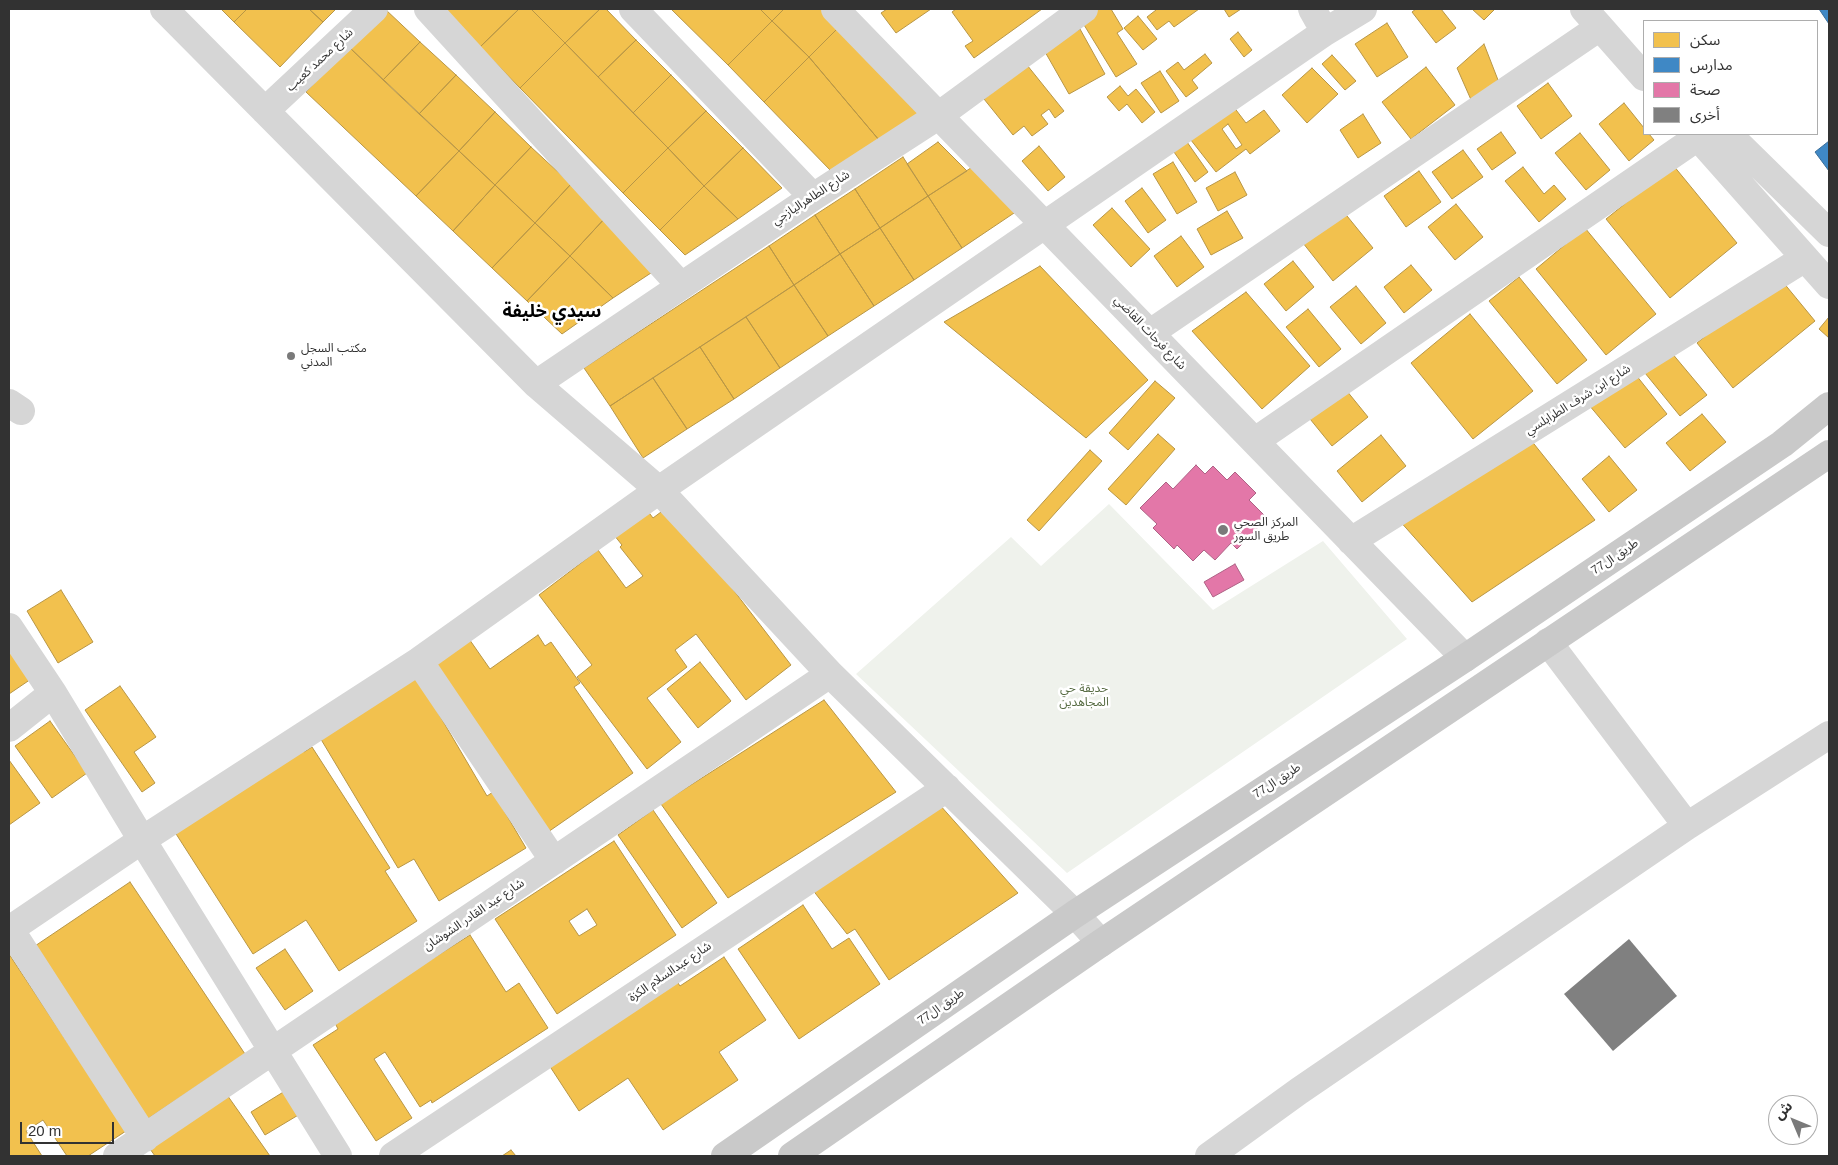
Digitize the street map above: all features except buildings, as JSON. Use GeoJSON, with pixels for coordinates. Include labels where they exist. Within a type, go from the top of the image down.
{"type":"FeatureCollection","features":[{"type":"Feature","properties":{"kind":"main road","name":"طريق ال77"},"geometry":{"type":"LineString","coordinates":[[725,1156],[1075,914],[1465,658],[1782,444],[1829,406]]}},
{"type":"Feature","properties":{"kind":"main road"},"geometry":{"type":"LineString","coordinates":[[792,1156],[1101,943],[1829,454]]}},
{"type":"Feature","properties":{"kind":"main road"},"geometry":{"type":"LineString","coordinates":[[1778,490],[1829,479]]}},
{"type":"Feature","properties":{"kind":"street"},"geometry":{"type":"LineString","coordinates":[[164,9],[536,384],[659,490],[830,674],[1075,914],[1101,943]]}},
{"type":"Feature","properties":{"kind":"street","name":"شارع محمد كعيب"},"geometry":{"type":"LineString","coordinates":[[265,111],[374,9]]}},
{"type":"Feature","properties":{"kind":"street"},"geometry":{"type":"LineString","coordinates":[[428,9],[681,286]]}},
{"type":"Feature","properties":{"kind":"street"},"geometry":{"type":"LineString","coordinates":[[633,9],[813,197]]}},
{"type":"Feature","properties":{"kind":"street","name":"شارع الطاهراليازجي"},"geometry":{"type":"LineString","coordinates":[[536,384],[813,197],[938,116],[1084,9]]}},
{"type":"Feature","properties":{"kind":"street"},"geometry":{"type":"LineString","coordinates":[[144,1138],[9,929],[419,660],[659,490],[1044,225],[1319,20],[1364,9]]}},
{"type":"Feature","properties":{"kind":"street","name":"شارع فرحات القاضي"},"geometry":{"type":"LineString","coordinates":[[849,13],[938,116],[1465,658]]}},
{"type":"Feature","properties":{"kind":"street"},"geometry":{"type":"LineString","coordinates":[[1596,15],[1643,49]]}},
{"type":"Feature","properties":{"kind":"street"},"geometry":{"type":"LineString","coordinates":[[1596,15],[1643,76]]}},
{"type":"Feature","properties":{"kind":"street"},"geometry":{"type":"LineString","coordinates":[[1150,333],[1596,15]]}},
{"type":"Feature","properties":{"kind":"street"},"geometry":{"type":"LineString","coordinates":[[1729,135],[1829,233]]}},
{"type":"Feature","properties":{"kind":"street"},"geometry":{"type":"LineString","coordinates":[[1254,441],[1696,136],[1829,285]]}},
{"type":"Feature","properties":{"kind":"street","name":"شارع ابن شرف الطرابلسي"},"geometry":{"type":"LineString","coordinates":[[1351,541],[1805,258]]}},
{"type":"Feature","properties":{"kind":"street"},"geometry":{"type":"LineString","coordinates":[[9,626],[53,693],[272,1052],[338,1156]]}},
{"type":"Feature","properties":{"kind":"street"},"geometry":{"type":"LineString","coordinates":[[1548,642],[1687,826]]}},
{"type":"Feature","properties":{"kind":"street"},"geometry":{"type":"LineString","coordinates":[[419,660],[554,861]]}},
{"type":"Feature","properties":{"kind":"street","name":"شارع عبد القادر الشوشان"},"geometry":{"type":"LineString","coordinates":[[117,1156],[830,674]]}},
{"type":"Feature","properties":{"kind":"street"},"geometry":{"type":"LineString","coordinates":[[9,728],[53,693]]}},
{"type":"Feature","properties":{"kind":"street"},"geometry":{"type":"LineString","coordinates":[[1209,1156],[1687,826],[1829,735]]}},
{"type":"Feature","properties":{"kind":"street","name":"شارع عبدالسلام الكزة"},"geometry":{"type":"LineString","coordinates":[[393,1156],[947,788]]}},
{"type":"Feature","properties":{"kind":"green space","name":"حديقة حي المجاهدين"},"geometry":{"type":"Polygon","coordinates":[[[1109,504],[1213,610],[1323,541],[1407,639],[1067,873],[856,674],[1011,537],[1041,566],[1109,504]]]}},
{"type":"Feature","properties":{"kind":"place","name":"مكتب السجل المدني"},"geometry":{"type":"Point","coordinates":[291,356]}},
{"type":"Feature","properties":{"kind":"place","name":"المركز الصحي طريق السور"},"geometry":{"type":"Point","coordinates":[1223,530]}},
{"type":"Feature","properties":{"kind":"district","name":"سيدي خليفة"},"geometry":{"type":"Point","coordinates":[552,312]}}]}
